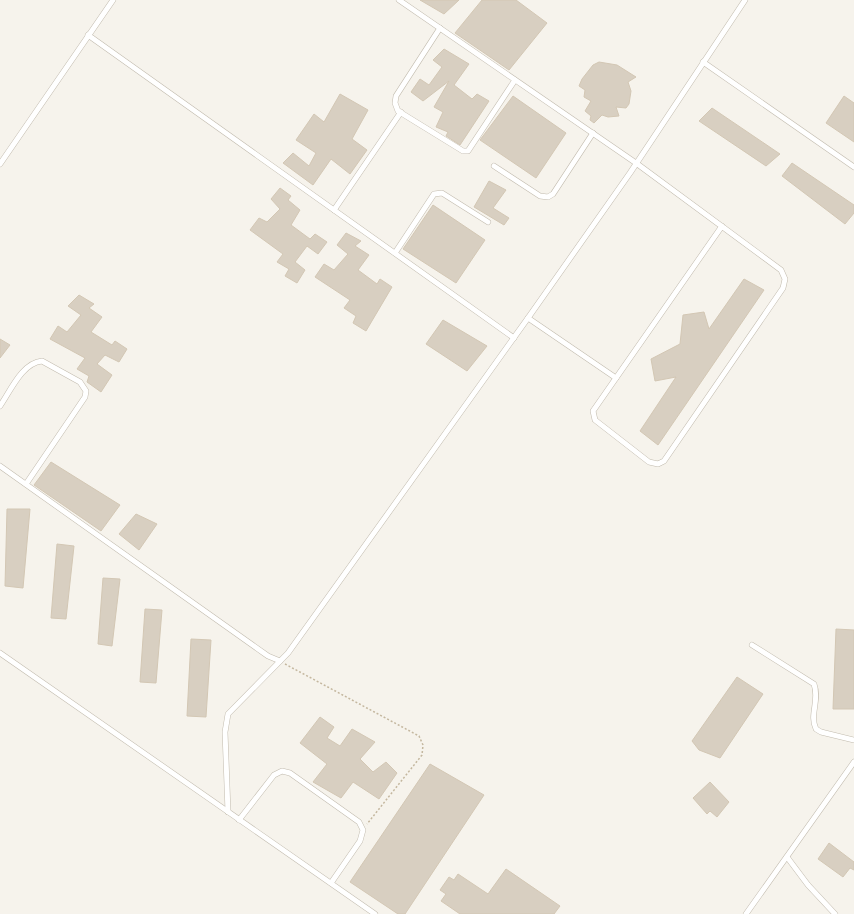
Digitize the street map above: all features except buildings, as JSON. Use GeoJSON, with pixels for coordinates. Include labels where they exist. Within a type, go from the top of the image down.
{"type":"FeatureCollection","features":[{"type":"Feature","properties":{"kind":"lane"},"geometry":{"type":"LineString","coordinates":[[0,164],[113,0]]}},
{"type":"Feature","properties":{"kind":"lane"},"geometry":{"type":"LineString","coordinates":[[399,0],[636,163],[722,226],[782,270],[785,279],[784,288],[664,461],[658,464],[649,462],[595,420],[593,411],[722,226]]}},
{"type":"Feature","properties":{"kind":"lane"},"geometry":{"type":"LineString","coordinates":[[228,812],[225,732],[228,714],[280,661],[514,338],[636,163],[745,0]]}},
{"type":"Feature","properties":{"kind":"lane"},"geometry":{"type":"LineString","coordinates":[[440,28],[396,96],[395,103],[398,110],[463,151],[468,151],[515,80]]}},
{"type":"Feature","properties":{"kind":"lane"},"geometry":{"type":"LineString","coordinates":[[88,35],[514,338]]}},
{"type":"Feature","properties":{"kind":"lane"},"geometry":{"type":"LineString","coordinates":[[703,62],[854,168]]}},
{"type":"Feature","properties":{"kind":"lane"},"geometry":{"type":"LineString","coordinates":[[334,210],[401,112]]}},
{"type":"Feature","properties":{"kind":"lane"},"geometry":{"type":"LineString","coordinates":[[494,166],[540,196],[548,197],[553,194],[593,133]]}},
{"type":"Feature","properties":{"kind":"lane"},"geometry":{"type":"LineString","coordinates":[[395,253],[434,194],[438,192],[442,193],[488,222]]}},
{"type":"Feature","properties":{"kind":"lane"},"geometry":{"type":"LineString","coordinates":[[528,318],[616,378]]}},
{"type":"Feature","properties":{"kind":"lane"},"geometry":{"type":"LineString","coordinates":[[0,406],[28,365],[42,360],[80,382],[86,391],[85,397],[26,484]]}},
{"type":"Feature","properties":{"kind":"lane"},"geometry":{"type":"LineString","coordinates":[[0,466],[268,656],[280,661]]}},
{"type":"Feature","properties":{"kind":"lane"},"geometry":{"type":"LineString","coordinates":[[752,645],[814,684],[817,697],[814,718],[816,729],[821,732],[854,740]]}},
{"type":"Feature","properties":{"kind":"lane"},"geometry":{"type":"LineString","coordinates":[[0,653],[375,914]]}},
{"type":"Feature","properties":{"kind":"lane"},"geometry":{"type":"LineString","coordinates":[[746,914],[854,762]]}},
{"type":"Feature","properties":{"kind":"lane"},"geometry":{"type":"LineString","coordinates":[[239,820],[274,775],[282,771],[290,773],[359,822],[363,830],[360,841],[331,883]]}},
{"type":"Feature","properties":{"kind":"lane"},"geometry":{"type":"LineString","coordinates":[[787,857],[808,885],[835,914]]}},
{"type":"Feature","properties":{"kind":"path"},"geometry":{"type":"LineString","coordinates":[[280,661],[419,736],[423,745],[422,755],[363,830]]}}]}
